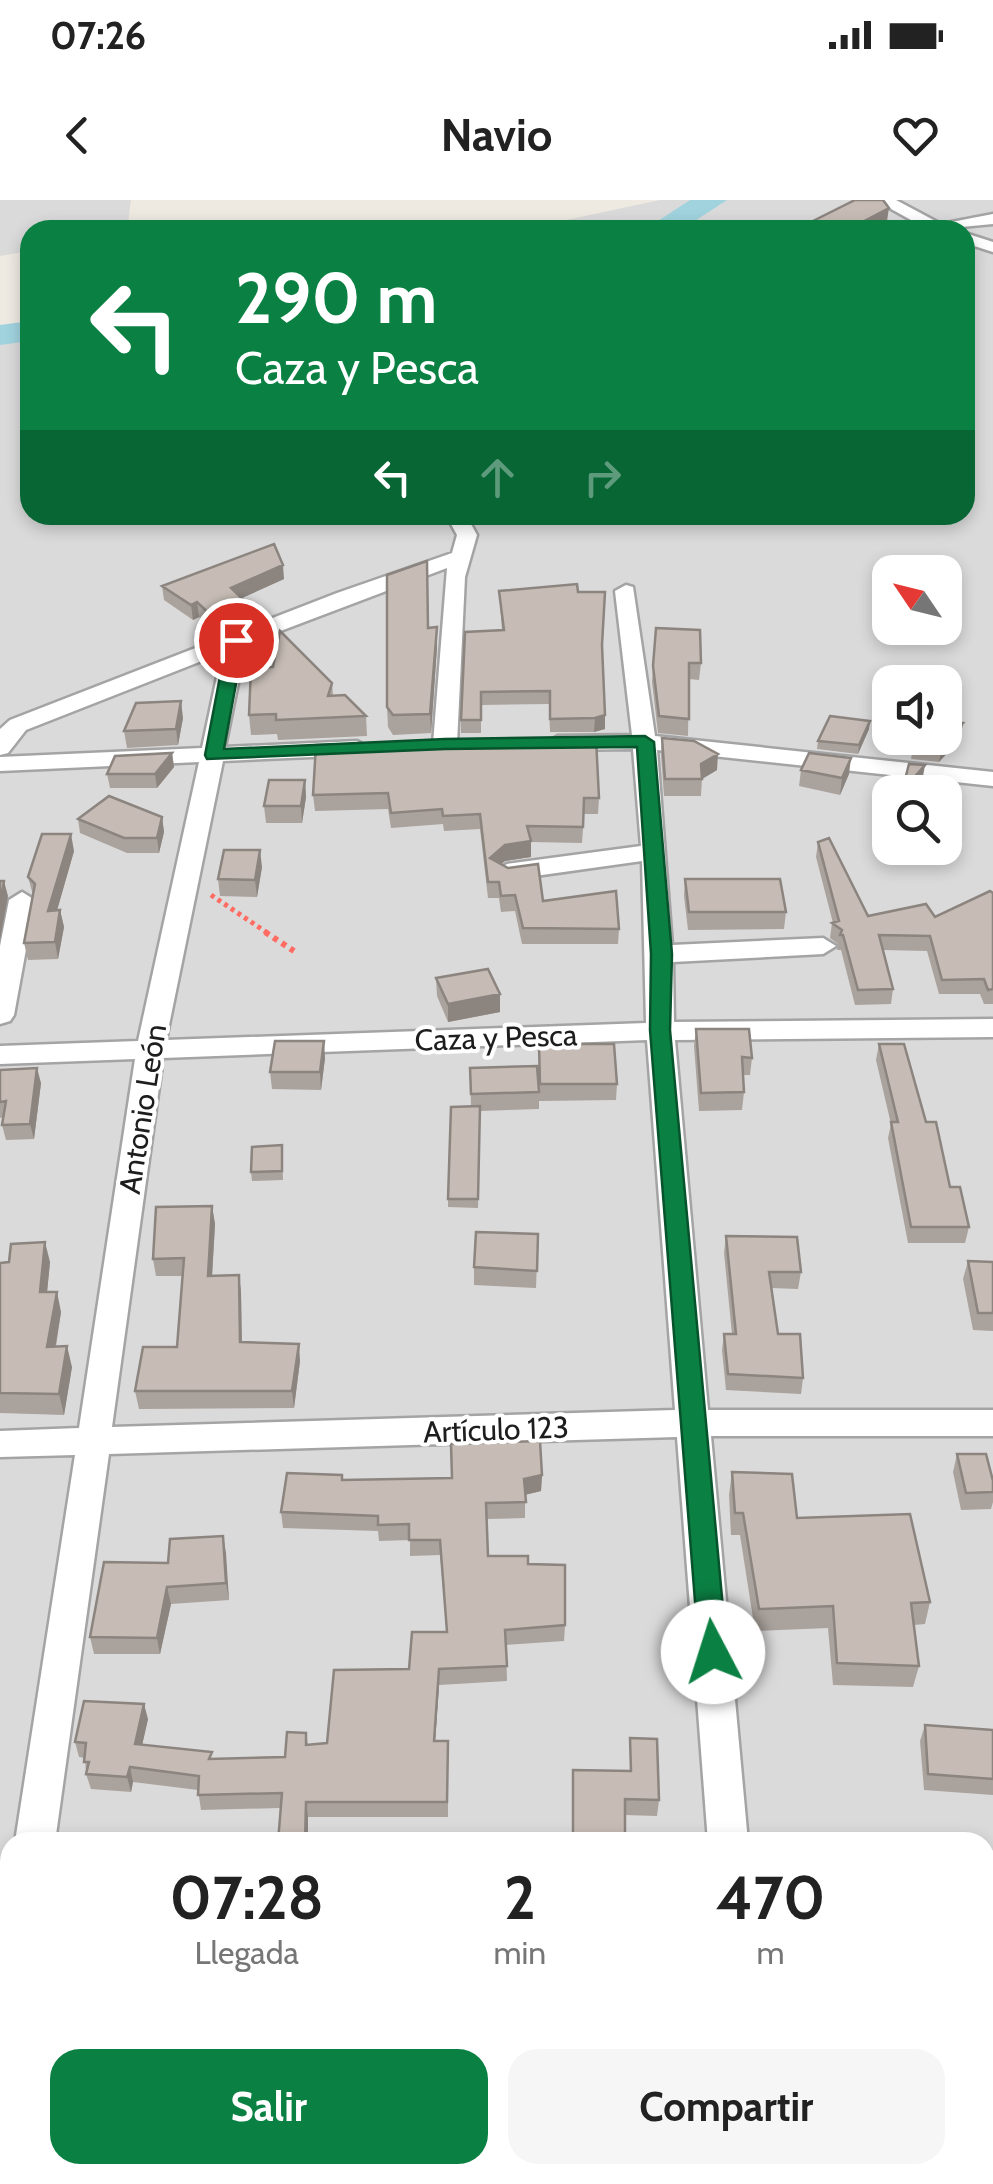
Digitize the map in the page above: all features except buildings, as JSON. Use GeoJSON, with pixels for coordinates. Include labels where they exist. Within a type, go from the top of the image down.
{"type":"FeatureCollection","features":[{"type":"Feature","properties":{"kind":"street"},"geometry":{"type":"LineString","coordinates":[[883,200],[924,220]]}},
{"type":"Feature","properties":{"kind":"street"},"geometry":{"type":"LineString","coordinates":[[445,744],[455,577],[467,535],[462,525]]}},
{"type":"Feature","properties":{"kind":"street"},"geometry":{"type":"LineString","coordinates":[[0,748],[18,725],[100,690],[463,556]]}},
{"type":"Feature","properties":{"kind":"street"},"geometry":{"type":"LineString","coordinates":[[626,591],[645,742],[662,954],[660,1030],[727,1832]]}},
{"type":"Feature","properties":{"kind":"street","name":"Antonio León"},"geometry":{"type":"LineString","coordinates":[[36,1832],[151,1048],[236,640]]}},
{"type":"Feature","properties":{"kind":"street"},"geometry":{"type":"LineString","coordinates":[[536,743],[645,742],[993,778]]}},
{"type":"Feature","properties":{"kind":"street"},"geometry":{"type":"LineString","coordinates":[[0,764],[387,747]]}},
{"type":"Feature","properties":{"kind":"street"},"geometry":{"type":"LineString","coordinates":[[506,872],[653,852]]}},
{"type":"Feature","properties":{"kind":"street"},"geometry":{"type":"LineString","coordinates":[[0,1016],[22,900]]}},
{"type":"Feature","properties":{"kind":"street"},"geometry":{"type":"LineString","coordinates":[[662,954],[823,946]]}},
{"type":"Feature","properties":{"kind":"street","name":"Caza y Pesca"},"geometry":{"type":"LineString","coordinates":[[0,1055],[660,1030],[993,1028]]}},
{"type":"Feature","properties":{"kind":"street","name":"Artículo 123"},"geometry":{"type":"LineString","coordinates":[[0,1444],[694,1424],[993,1423]]}},
{"type":"Feature","properties":{"kind":"path"},"geometry":{"type":"LineString","coordinates":[[185,878],[294,951]]}},
{"type":"Feature","properties":{"kind":"shaded area"},"geometry":{"type":"Polygon","coordinates":[[[0,200],[131,200],[128,220],[20,220],[20,253],[0,256],[0,200]]]}},
{"type":"Feature","properties":{"kind":"shaded area"},"geometry":{"type":"Polygon","coordinates":[[[660,200],[993,200],[993,1832],[0,1832],[0,341],[20,336],[20,525],[975,525],[975,220],[566,220],[660,200]]]}},
{"type":"Feature","properties":{"kind":"waterway"},"geometry":{"type":"LineString","coordinates":[[677,220],[712,200]]}},
{"type":"Feature","properties":{"kind":"waterway"},"geometry":{"type":"LineString","coordinates":[[0,335],[20,332]]}},
{"type":"Feature","properties":{"kind":"route"},"geometry":{"type":"LineString","coordinates":[[236,640],[214,755],[445,744],[645,742],[662,954],[660,1030],[713,1652]]}}]}
